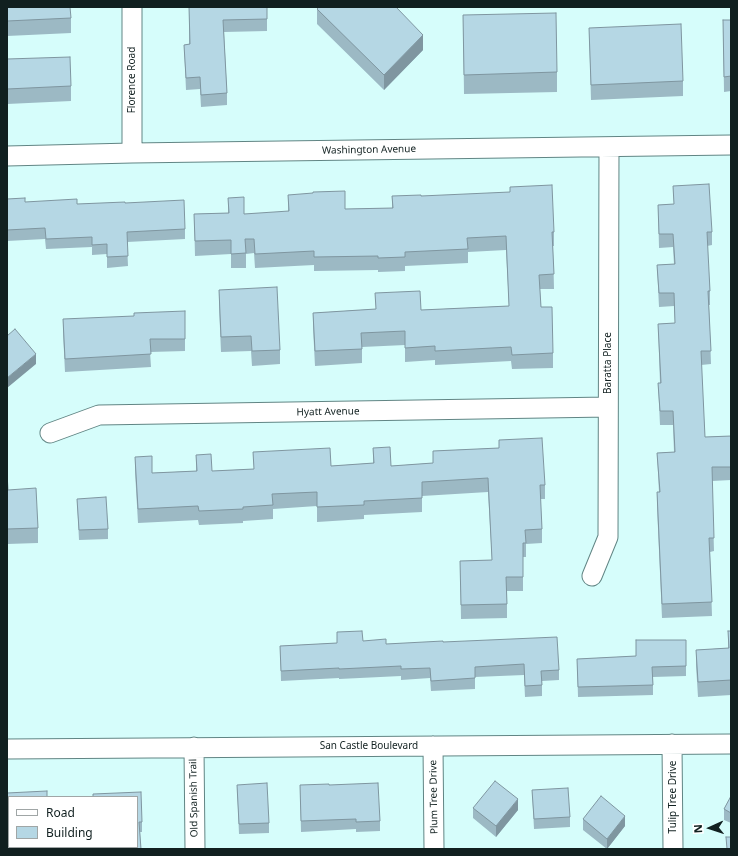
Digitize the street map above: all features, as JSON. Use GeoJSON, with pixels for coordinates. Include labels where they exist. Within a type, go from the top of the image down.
{"type":"FeatureCollection","features":[{"type":"Feature","properties":{"kind":"street","name":"Florence Road"},"geometry":{"type":"LineString","coordinates":[[132,7],[132,153]]}},
{"type":"Feature","properties":{"kind":"street","name":"Washington Avenue"},"geometry":{"type":"LineString","coordinates":[[7,156],[731,145]]}},
{"type":"Feature","properties":{"kind":"street","name":"Baratta Place"},"geometry":{"type":"LineString","coordinates":[[592,576],[608,537],[609,148]]}},
{"type":"Feature","properties":{"kind":"street","name":"Hyatt Avenue"},"geometry":{"type":"LineString","coordinates":[[50,433],[99,415],[608,407]]}},
{"type":"Feature","properties":{"kind":"street","name":"Tulip Tree Drive"},"geometry":{"type":"LineString","coordinates":[[672,744],[673,849]]}},
{"type":"Feature","properties":{"kind":"street","name":"San Castle Boulevard"},"geometry":{"type":"LineString","coordinates":[[7,748],[731,744]]}},
{"type":"Feature","properties":{"kind":"street","name":"Plum Tree Drive"},"geometry":{"type":"LineString","coordinates":[[433,746],[434,849]]}},
{"type":"Feature","properties":{"kind":"street","name":"Old Spanish Trail"},"geometry":{"type":"LineString","coordinates":[[194,747],[195,849]]}},
{"type":"Feature","properties":{"kind":"building"},"geometry":{"type":"Polygon","coordinates":[[[7,7],[70,7],[71,18],[7,21],[7,7]]]}},
{"type":"Feature","properties":{"kind":"building"},"geometry":{"type":"Polygon","coordinates":[[[189,7],[267,7],[267,19],[223,20],[227,93],[201,95],[200,77],[186,78],[184,45],[190,44],[189,7]]]}},
{"type":"Feature","properties":{"kind":"building"},"geometry":{"type":"Polygon","coordinates":[[[319,7],[396,7],[423,35],[384,75],[317,9],[319,7]]]}},
{"type":"Feature","properties":{"kind":"building"},"geometry":{"type":"Polygon","coordinates":[[[556,13],[557,72],[464,75],[463,15],[556,13]]]}},
{"type":"Feature","properties":{"kind":"building"},"geometry":{"type":"Polygon","coordinates":[[[723,20],[731,20],[731,76],[724,77],[723,20]]]}},
{"type":"Feature","properties":{"kind":"building"},"geometry":{"type":"Polygon","coordinates":[[[681,24],[683,81],[591,85],[589,28],[681,24]]]}},
{"type":"Feature","properties":{"kind":"building"},"geometry":{"type":"Polygon","coordinates":[[[70,57],[71,86],[7,89],[7,59],[70,57]]]}},
{"type":"Feature","properties":{"kind":"building"},"geometry":{"type":"Polygon","coordinates":[[[709,184],[712,232],[707,232],[711,351],[701,351],[705,437],[731,436],[731,467],[712,467],[714,538],[709,538],[712,602],[662,604],[657,492],[660,492],[657,453],[675,452],[673,411],[660,411],[658,383],[661,383],[658,324],[675,323],[674,293],[659,293],[657,265],[675,264],[673,234],[659,234],[658,205],[674,204],[673,186],[709,184]]]}},
{"type":"Feature","properties":{"kind":"building"},"geometry":{"type":"Polygon","coordinates":[[[552,185],[554,274],[539,275],[541,307],[552,307],[553,353],[512,355],[511,347],[435,351],[435,346],[405,348],[405,331],[361,333],[362,349],[315,351],[313,313],[376,309],[375,293],[420,291],[421,310],[509,306],[506,236],[467,238],[468,249],[405,252],[405,257],[378,258],[378,256],[314,257],[314,251],[255,254],[254,239],[245,239],[246,253],[231,254],[231,240],[195,241],[194,214],[229,213],[228,198],[244,197],[244,214],[289,211],[288,195],[313,192],[345,191],[345,209],[393,208],[392,196],[510,192],[510,187],[552,185]]]}},
{"type":"Feature","properties":{"kind":"building"},"geometry":{"type":"Polygon","coordinates":[[[25,198],[25,202],[77,199],[77,204],[184,200],[185,229],[127,232],[128,256],[107,257],[107,244],[92,245],[92,237],[46,239],[45,228],[7,230],[7,199],[25,198]]]}},
{"type":"Feature","properties":{"kind":"building"},"geometry":{"type":"Polygon","coordinates":[[[277,287],[280,350],[252,351],[251,336],[221,337],[219,290],[277,287]]]}},
{"type":"Feature","properties":{"kind":"building"},"geometry":{"type":"Polygon","coordinates":[[[185,311],[185,339],[150,339],[151,354],[65,359],[63,319],[134,316],[134,313],[185,311]]]}},
{"type":"Feature","properties":{"kind":"building"},"geometry":{"type":"Polygon","coordinates":[[[15,329],[36,354],[7,378],[7,336],[15,329]]]}},
{"type":"Feature","properties":{"kind":"building"},"geometry":{"type":"Polygon","coordinates":[[[542,438],[545,485],[540,485],[542,529],[525,530],[526,543],[523,543],[523,577],[506,577],[507,604],[461,605],[460,561],[492,560],[488,478],[422,482],[422,498],[364,501],[364,505],[317,507],[317,492],[272,494],[273,505],[243,507],[243,509],[199,511],[198,506],[138,509],[135,457],[152,456],[152,473],[197,471],[196,455],[211,454],[212,471],[254,469],[253,452],[330,448],[331,466],[374,463],[373,448],[390,447],[391,466],[433,463],[433,451],[499,448],[499,440],[542,438]]]}},
{"type":"Feature","properties":{"kind":"building"},"geometry":{"type":"Polygon","coordinates":[[[7,473],[8,490],[36,488],[38,528],[7,529],[7,473]]]}},
{"type":"Feature","properties":{"kind":"building"},"geometry":{"type":"Polygon","coordinates":[[[106,497],[108,529],[79,530],[77,499],[106,497]]]}},
{"type":"Feature","properties":{"kind":"building"},"geometry":{"type":"Polygon","coordinates":[[[362,631],[363,641],[386,639],[386,644],[557,637],[559,670],[541,671],[542,685],[525,686],[524,664],[475,667],[475,678],[431,681],[430,668],[401,669],[401,666],[281,671],[280,646],[337,643],[337,632],[362,631]]]}},
{"type":"Feature","properties":{"kind":"building"},"geometry":{"type":"Polygon","coordinates":[[[728,631],[731,631],[731,680],[698,682],[696,650],[729,648],[728,631]]]}},
{"type":"Feature","properties":{"kind":"building"},"geometry":{"type":"Polygon","coordinates":[[[636,640],[686,640],[686,666],[652,667],[653,685],[578,687],[577,659],[636,656],[636,640]]]}},
{"type":"Feature","properties":{"kind":"building"},"geometry":{"type":"Polygon","coordinates":[[[495,781],[518,799],[496,826],[473,808],[495,781]]]}},
{"type":"Feature","properties":{"kind":"building"},"geometry":{"type":"Polygon","coordinates":[[[267,783],[269,823],[239,824],[237,785],[267,783]]]}},
{"type":"Feature","properties":{"kind":"building"},"geometry":{"type":"Polygon","coordinates":[[[378,783],[380,821],[356,822],[356,819],[301,821],[300,785],[378,783]]]}},
{"type":"Feature","properties":{"kind":"building"},"geometry":{"type":"Polygon","coordinates":[[[568,788],[570,817],[534,819],[532,790],[568,788]]]}},
{"type":"Feature","properties":{"kind":"building"},"geometry":{"type":"Polygon","coordinates":[[[47,791],[47,796],[8,796],[8,814],[7,793],[47,791]]]}},
{"type":"Feature","properties":{"kind":"building"},"geometry":{"type":"Polygon","coordinates":[[[141,792],[142,822],[139,822],[141,849],[104,848],[138,848],[138,796],[93,796],[93,794],[141,792]]]}},
{"type":"Feature","properties":{"kind":"building"},"geometry":{"type":"Polygon","coordinates":[[[601,796],[625,816],[607,839],[583,819],[601,796]]]}},
{"type":"Feature","properties":{"kind":"building"},"geometry":{"type":"Polygon","coordinates":[[[731,796],[731,813],[724,809],[731,796]]]}},
{"type":"Feature","properties":{"kind":"building"},"geometry":{"type":"Polygon","coordinates":[[[726,837],[731,837],[731,849],[727,849],[726,837]]]}},
{"type":"Feature","properties":{"kind":"building"},"geometry":{"type":"Polygon","coordinates":[[[7,842],[8,848],[40,848],[40,849],[7,849],[7,842]]]}}]}
